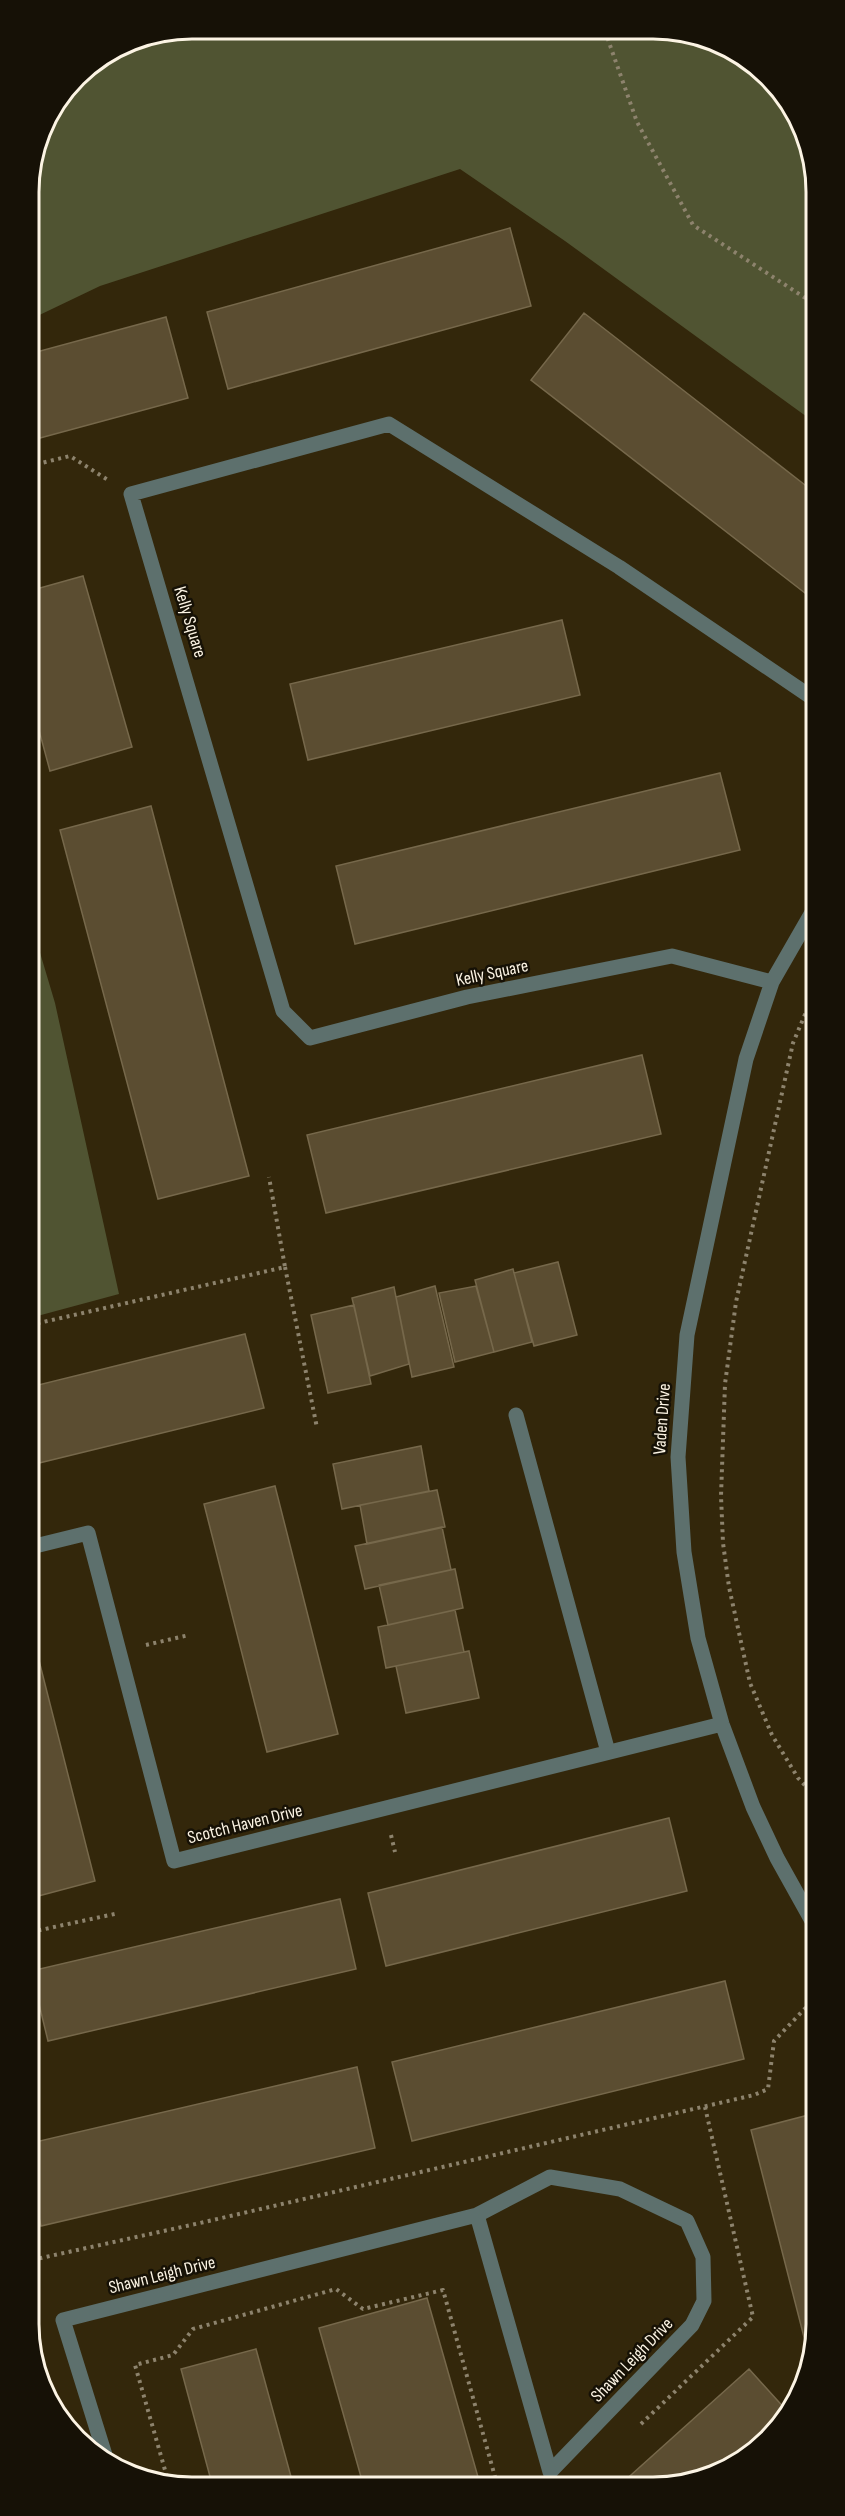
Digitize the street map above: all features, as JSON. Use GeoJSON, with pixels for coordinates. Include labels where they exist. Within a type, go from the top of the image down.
{"type":"FeatureCollection","features":[{"type":"Feature","properties":{"kind":"street"},"geometry":{"type":"LineString","coordinates":[[131,494],[389,424],[619,567],[806,694]]}},
{"type":"Feature","properties":{"kind":"street","name":"Kelly Square"},"geometry":{"type":"LineString","coordinates":[[131,494],[283,1011],[310,1038],[467,997],[672,956],[772,982]]}},
{"type":"Feature","properties":{"kind":"street","name":"Vaden Drive"},"geometry":{"type":"LineString","coordinates":[[806,923],[772,982],[746,1059],[687,1335],[678,1457],[684,1552],[698,1638],[722,1724],[753,1807],[777,1858],[806,1910]]}},
{"type":"Feature","properties":{"kind":"street"},"geometry":{"type":"LineString","coordinates":[[516,1415],[608,1752]]}},
{"type":"Feature","properties":{"kind":"street","name":"Scotch Haven Drive"},"geometry":{"type":"LineString","coordinates":[[39,1545],[88,1533],[174,1862],[722,1724]]}},
{"type":"Feature","properties":{"kind":"street","name":"Shawn Leigh Drive"},"geometry":{"type":"LineString","coordinates":[[103,2448],[63,2320],[477,2215],[550,2177],[620,2189],[687,2221],[703,2258],[704,2301],[692,2325],[550,2472],[477,2215]]}},
{"type":"Feature","properties":{"kind":"path"},"geometry":{"type":"LineString","coordinates":[[608,39],[637,122],[693,225],[806,298]]}},
{"type":"Feature","properties":{"kind":"path"},"geometry":{"type":"LineString","coordinates":[[39,464],[70,456],[131,494]]}},
{"type":"Feature","properties":{"kind":"path"},"geometry":{"type":"LineString","coordinates":[[806,1012],[793,1043],[736,1302],[725,1384],[721,1496],[723,1543],[729,1587],[750,1683],[772,1736],[798,1778],[806,1786]]}},
{"type":"Feature","properties":{"kind":"path"},"geometry":{"type":"LineString","coordinates":[[269,1177],[317,1428]]}},
{"type":"Feature","properties":{"kind":"path"},"geometry":{"type":"LineString","coordinates":[[39,1323],[285,1267]]}},
{"type":"Feature","properties":{"kind":"path"},"geometry":{"type":"LineString","coordinates":[[119,1651],[189,1635]]}},
{"type":"Feature","properties":{"kind":"path"},"geometry":{"type":"LineString","coordinates":[[39,1930],[118,1913]]}},
{"type":"Feature","properties":{"kind":"path"},"geometry":{"type":"LineString","coordinates":[[39,2258],[754,2095],[768,2089],[774,2041],[806,2007]]}},
{"type":"Feature","properties":{"kind":"path"},"geometry":{"type":"LineString","coordinates":[[166,2475],[135,2365],[173,2355],[193,2329],[336,2289],[363,2309],[443,2290],[495,2477]]}},
{"type":"Feature","properties":{"kind":"green space"},"geometry":{"type":"Polygon","coordinates":[[[192,39],[673,40],[702,47],[720,55],[738,65],[761,84],[785,116],[801,153],[806,192],[806,416],[565,241],[460,169],[100,286],[39,315],[39,182],[42,162],[51,134],[65,107],[77,91],[107,65],[143,47],[172,40],[192,39]]]}},
{"type":"Feature","properties":{"kind":"green space"},"geometry":{"type":"Polygon","coordinates":[[[39,949],[55,1003],[119,1294],[39,1316],[39,949]]]}},
{"type":"Feature","properties":{"kind":"building"},"geometry":{"type":"Polygon","coordinates":[[[510,228],[531,306],[228,389],[207,312],[510,228]]]}},
{"type":"Feature","properties":{"kind":"building"},"geometry":{"type":"Polygon","coordinates":[[[584,313],[806,486],[806,594],[531,380],[584,313]]]}},
{"type":"Feature","properties":{"kind":"building"},"geometry":{"type":"Polygon","coordinates":[[[166,317],[188,398],[39,438],[39,351],[166,317]]]}},
{"type":"Feature","properties":{"kind":"building"},"geometry":{"type":"Polygon","coordinates":[[[83,576],[132,747],[50,771],[39,730],[39,588],[83,576]]]}},
{"type":"Feature","properties":{"kind":"building"},"geometry":{"type":"Polygon","coordinates":[[[562,620],[580,695],[308,760],[290,684],[562,620]]]}},
{"type":"Feature","properties":{"kind":"building"},"geometry":{"type":"Polygon","coordinates":[[[720,773],[740,850],[355,944],[336,866],[720,773]]]}},
{"type":"Feature","properties":{"kind":"building"},"geometry":{"type":"Polygon","coordinates":[[[151,806],[249,1176],[158,1199],[60,830],[151,806]]]}},
{"type":"Feature","properties":{"kind":"building"},"geometry":{"type":"Polygon","coordinates":[[[642,1055],[661,1134],[326,1213],[307,1135],[642,1055]]]}},
{"type":"Feature","properties":{"kind":"building"},"geometry":{"type":"Polygon","coordinates":[[[558,1262],[577,1335],[534,1346],[514,1273],[558,1262]]]}},
{"type":"Feature","properties":{"kind":"building"},"geometry":{"type":"Polygon","coordinates":[[[513,1269],[532,1342],[494,1352],[475,1280],[513,1269]]]}},
{"type":"Feature","properties":{"kind":"building"},"geometry":{"type":"Polygon","coordinates":[[[435,1286],[454,1367],[412,1377],[396,1297],[435,1286]]]}},
{"type":"Feature","properties":{"kind":"building"},"geometry":{"type":"Polygon","coordinates":[[[476,1286],[494,1352],[455,1362],[439,1293],[476,1286]]]}},
{"type":"Feature","properties":{"kind":"building"},"geometry":{"type":"Polygon","coordinates":[[[394,1287],[409,1364],[370,1376],[352,1298],[394,1287]]]}},
{"type":"Feature","properties":{"kind":"building"},"geometry":{"type":"Polygon","coordinates":[[[354,1305],[371,1384],[328,1393],[311,1315],[354,1305]]]}},
{"type":"Feature","properties":{"kind":"building"},"geometry":{"type":"Polygon","coordinates":[[[245,1334],[264,1408],[39,1463],[39,1385],[245,1334]]]}},
{"type":"Feature","properties":{"kind":"building"},"geometry":{"type":"Polygon","coordinates":[[[421,1446],[429,1491],[342,1509],[333,1464],[421,1446]]]}},
{"type":"Feature","properties":{"kind":"building"},"geometry":{"type":"Polygon","coordinates":[[[275,1486],[338,1734],[267,1752],[204,1504],[275,1486]]]}},
{"type":"Feature","properties":{"kind":"building"},"geometry":{"type":"Polygon","coordinates":[[[437,1490],[445,1527],[367,1544],[360,1505],[437,1490]]]}},
{"type":"Feature","properties":{"kind":"building"},"geometry":{"type":"Polygon","coordinates":[[[442,1527],[451,1570],[365,1589],[355,1546],[442,1527]]]}},
{"type":"Feature","properties":{"kind":"building"},"geometry":{"type":"Polygon","coordinates":[[[455,1569],[463,1608],[388,1625],[379,1585],[455,1569]]]}},
{"type":"Feature","properties":{"kind":"building"},"geometry":{"type":"Polygon","coordinates":[[[455,1610],[464,1652],[386,1668],[378,1627],[455,1610]]]}},
{"type":"Feature","properties":{"kind":"building"},"geometry":{"type":"Polygon","coordinates":[[[469,1651],[479,1698],[406,1713],[396,1666],[469,1651]]]}},
{"type":"Feature","properties":{"kind":"building"},"geometry":{"type":"Polygon","coordinates":[[[39,1660],[95,1881],[39,1896],[39,1660]]]}},
{"type":"Feature","properties":{"kind":"building"},"geometry":{"type":"Polygon","coordinates":[[[669,1818],[687,1891],[386,1966],[368,1893],[669,1818]]]}},
{"type":"Feature","properties":{"kind":"building"},"geometry":{"type":"Polygon","coordinates":[[[340,1899],[356,1969],[48,2041],[39,2004],[39,1969],[340,1899]]]}},
{"type":"Feature","properties":{"kind":"building"},"geometry":{"type":"Polygon","coordinates":[[[725,1981],[744,2059],[412,2141],[392,2062],[725,1981]]]}},
{"type":"Feature","properties":{"kind":"building"},"geometry":{"type":"Polygon","coordinates":[[[357,2067],[375,2148],[41,2226],[39,2218],[39,2141],[357,2067]]]}},
{"type":"Feature","properties":{"kind":"building"},"geometry":{"type":"Polygon","coordinates":[[[806,2116],[805,2341],[751,2130],[806,2116]]]}},
{"type":"Feature","properties":{"kind":"building"},"geometry":{"type":"Polygon","coordinates":[[[427,2298],[478,2477],[361,2477],[319,2328],[427,2298]]]}},
{"type":"Feature","properties":{"kind":"building"},"geometry":{"type":"Polygon","coordinates":[[[256,2349],[291,2477],[210,2477],[181,2369],[256,2349]]]}},
{"type":"Feature","properties":{"kind":"building"},"geometry":{"type":"Polygon","coordinates":[[[749,2369],[782,2405],[768,2425],[754,2439],[720,2461],[702,2469],[673,2476],[629,2477],[749,2369]]]}}]}
